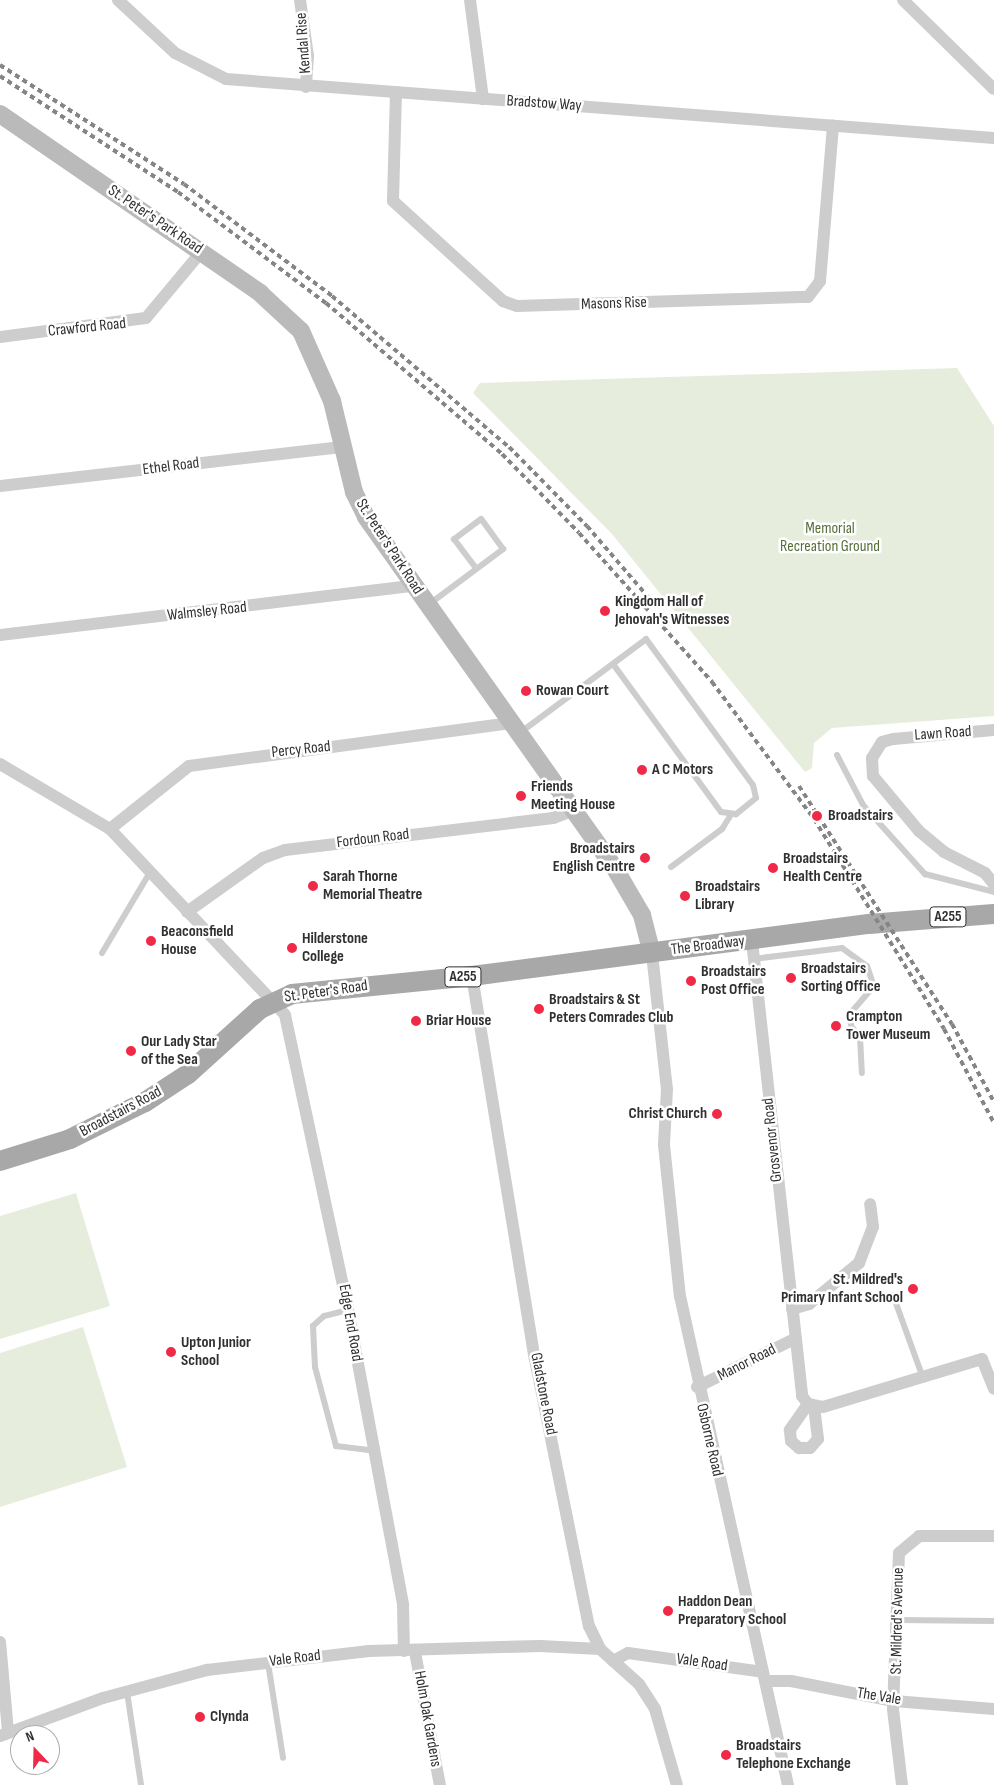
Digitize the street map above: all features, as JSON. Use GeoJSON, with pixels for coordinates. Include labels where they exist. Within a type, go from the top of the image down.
{"type":"FeatureCollection","features":[{"type":"Feature","properties":{"kind":"main road","name":"St. Peter's Park Road"},"geometry":{"type":"LineString","coordinates":[[0,114],[202,251],[260,293],[301,331],[330,393],[342,448],[366,517],[427,606],[575,810],[634,901],[647,927],[652,954]]}},
{"type":"Feature","properties":{"kind":"main road","name":"The Broadway"},"geometry":{"type":"LineString","coordinates":[[652,954],[753,950],[869,924],[994,914]]}},
{"type":"Feature","properties":{"kind":"main road","name":"St. Peter's Road"},"geometry":{"type":"LineString","coordinates":[[274,1000],[652,954]]}},
{"type":"Feature","properties":{"kind":"main road","name":"Broadstairs Road"},"geometry":{"type":"LineString","coordinates":[[0,1161],[70,1139],[146,1102],[188,1074],[274,1000]]}},
{"type":"Feature","properties":{"kind":"street","name":"Kendal Rise"},"geometry":{"type":"LineString","coordinates":[[300,0],[308,56],[306,87]]}},
{"type":"Feature","properties":{"kind":"street"},"geometry":{"type":"LineString","coordinates":[[470,0],[483,99]]}},
{"type":"Feature","properties":{"kind":"street"},"geometry":{"type":"LineString","coordinates":[[903,0],[994,89]]}},
{"type":"Feature","properties":{"kind":"street","name":"Bradstow Way"},"geometry":{"type":"LineString","coordinates":[[120,1],[175,53],[226,79],[306,87],[396,92],[994,138]]}},
{"type":"Feature","properties":{"kind":"street","name":"Masons Rise"},"geometry":{"type":"LineString","coordinates":[[396,92],[393,201],[503,301],[517,306],[808,297],[820,281],[833,126]]}},
{"type":"Feature","properties":{"kind":"street","name":"Crawford Road"},"geometry":{"type":"LineString","coordinates":[[0,337],[146,318],[202,251]]}},
{"type":"Feature","properties":{"kind":"street","name":"Ethel Road"},"geometry":{"type":"LineString","coordinates":[[0,486],[342,448]]}},
{"type":"Feature","properties":{"kind":"street","name":"Walmsley Road"},"geometry":{"type":"LineString","coordinates":[[0,635],[414,586]]}},
{"type":"Feature","properties":{"kind":"street","name":"Percy Road"},"geometry":{"type":"LineString","coordinates":[[110,828],[189,766],[516,728]]}},
{"type":"Feature","properties":{"kind":"street","name":"Lawn Road"},"geometry":{"type":"LineString","coordinates":[[994,730],[893,739],[882,742],[872,758],[873,776],[886,794],[919,831],[944,852],[985,872],[994,884]]}},
{"type":"Feature","properties":{"kind":"street","name":"St. Peter's Road"},"geometry":{"type":"LineString","coordinates":[[0,764],[110,828],[187,912],[274,1000]]}},
{"type":"Feature","properties":{"kind":"street","name":"Fordoun Road"},"geometry":{"type":"LineString","coordinates":[[187,912],[263,858],[284,850],[554,818],[575,810]]}},
{"type":"Feature","properties":{"kind":"street","name":"Grosvenor Road"},"geometry":{"type":"LineString","coordinates":[[753,950],[796,1338]]}},
{"type":"Feature","properties":{"kind":"street","name":"The Broadway"},"geometry":{"type":"LineString","coordinates":[[652,954],[667,1089]]}},
{"type":"Feature","properties":{"kind":"street","name":"Gladstone Road"},"geometry":{"type":"LineString","coordinates":[[472,976],[535,1359],[589,1626],[600,1649],[639,1684],[654,1709],[677,1785]]}},
{"type":"Feature","properties":{"kind":"street","name":"Edge End Road"},"geometry":{"type":"LineString","coordinates":[[274,1000],[293,1040],[348,1310],[371,1450],[403,1605],[410,1652]]}},
{"type":"Feature","properties":{"kind":"street","name":"Osborne Road"},"geometry":{"type":"LineString","coordinates":[[667,1089],[665,1154],[680,1296],[697,1387],[788,1785]]}},
{"type":"Feature","properties":{"kind":"street"},"geometry":{"type":"LineString","coordinates":[[792,1309],[809,1304],[859,1263],[873,1227],[870,1204]]}},
{"type":"Feature","properties":{"kind":"street"},"geometry":{"type":"LineString","coordinates":[[796,1338],[802,1396],[811,1405],[982,1358],[994,1389]]}},
{"type":"Feature","properties":{"kind":"street","name":"Manor Road"},"geometry":{"type":"LineString","coordinates":[[697,1387],[796,1338]]}},
{"type":"Feature","properties":{"kind":"street","name":"St. Mildred's Avenue"},"geometry":{"type":"LineString","coordinates":[[902,1785],[894,1701],[898,1620],[898,1559],[905,1544],[919,1536],[994,1536]]}},
{"type":"Feature","properties":{"kind":"street"},"geometry":{"type":"LineString","coordinates":[[0,1642],[4,1734]]}},
{"type":"Feature","properties":{"kind":"street","name":"Vale Road"},"geometry":{"type":"LineString","coordinates":[[4,1734],[127,1692],[207,1670],[369,1651],[410,1652],[540,1646],[600,1649]]}},
{"type":"Feature","properties":{"kind":"street","name":"Holm Oak Gardens"},"geometry":{"type":"LineString","coordinates":[[410,1652],[440,1785]]}},
{"type":"Feature","properties":{"kind":"street","name":"Vale Road"},"geometry":{"type":"LineString","coordinates":[[613,1661],[628,1653],[764,1676]]}},
{"type":"Feature","properties":{"kind":"street","name":"The Vale"},"geometry":{"type":"LineString","coordinates":[[764,1676],[894,1701],[994,1709]]}},
{"type":"Feature","properties":{"kind":"lane"},"geometry":{"type":"LineString","coordinates":[[427,606],[503,549],[481,519],[454,539],[476,568]]}},
{"type":"Feature","properties":{"kind":"lane"},"geometry":{"type":"LineString","coordinates":[[516,728],[614,665],[646,640],[756,792],[756,798],[730,816],[722,830],[672,867]]}},
{"type":"Feature","properties":{"kind":"lane"},"geometry":{"type":"LineString","coordinates":[[614,665],[721,812],[730,816]]}},
{"type":"Feature","properties":{"kind":"lane"},"geometry":{"type":"LineString","coordinates":[[837,755],[863,805],[924,874],[994,892]]}},
{"type":"Feature","properties":{"kind":"lane"},"geometry":{"type":"LineString","coordinates":[[102,953],[150,872]]}},
{"type":"Feature","properties":{"kind":"lane"},"geometry":{"type":"LineString","coordinates":[[753,950],[842,948],[866,966],[874,986],[850,1014],[851,1026],[860,1037],[862,1073]]}},
{"type":"Feature","properties":{"kind":"lane"},"geometry":{"type":"LineString","coordinates":[[894,1295],[922,1375]]}},
{"type":"Feature","properties":{"kind":"lane"},"geometry":{"type":"LineString","coordinates":[[348,1310],[324,1316],[313,1326],[316,1367],[336,1446],[371,1450]]}},
{"type":"Feature","properties":{"kind":"lane"},"geometry":{"type":"LineString","coordinates":[[898,1620],[994,1621]]}},
{"type":"Feature","properties":{"kind":"lane"},"geometry":{"type":"LineString","coordinates":[[268,1662],[283,1758]]}},
{"type":"Feature","properties":{"kind":"lane"},"geometry":{"type":"LineString","coordinates":[[127,1692],[141,1785]]}},
{"type":"Feature","properties":{"kind":"green space","name":"Memorial Recreation Ground"},"geometry":{"type":"Polygon","coordinates":[[[957,368],[994,426],[994,716],[832,728],[814,743],[812,768],[805,772],[612,534],[473,393],[480,383],[957,368]]]}},
{"type":"Feature","properties":{"kind":"green space"},"geometry":{"type":"Polygon","coordinates":[[[76,1193],[110,1306],[0,1339],[0,1216],[76,1193]]]}},
{"type":"Feature","properties":{"kind":"green space"},"geometry":{"type":"Polygon","coordinates":[[[83,1327],[127,1467],[0,1507],[0,1353],[83,1327]]]}},
{"type":"Feature","properties":{"kind":"railway"},"geometry":{"type":"LineString","coordinates":[[0,65],[184,184],[332,296],[509,447],[587,526],[649,598]]}},
{"type":"Feature","properties":{"kind":"railway"},"geometry":{"type":"LineString","coordinates":[[0,76],[178,192],[326,303],[502,454],[579,533],[712,682],[814,819],[944,1029],[994,1123]]}},
{"type":"Feature","properties":{"kind":"railway"},"geometry":{"type":"LineString","coordinates":[[799,786],[952,1024],[994,1102]]}},
{"type":"Feature","properties":{"kind":"place","name":"Kingdom Hall of Jehovah's Witnesses"},"geometry":{"type":"Point","coordinates":[605,611]}},
{"type":"Feature","properties":{"kind":"place","name":"Rowan Court"},"geometry":{"type":"Point","coordinates":[526,691]}},
{"type":"Feature","properties":{"kind":"place","name":"A C Motors"},"geometry":{"type":"Point","coordinates":[642,770]}},
{"type":"Feature","properties":{"kind":"place","name":"Friends Meeting House"},"geometry":{"type":"Point","coordinates":[521,796]}},
{"type":"Feature","properties":{"kind":"place","name":"Broadstairs"},"geometry":{"type":"Point","coordinates":[817,816]}},
{"type":"Feature","properties":{"kind":"place","name":"Broadstairs English Centre"},"geometry":{"type":"Point","coordinates":[645,858]}},
{"type":"Feature","properties":{"kind":"place","name":"Broadstairs Health Centre"},"geometry":{"type":"Point","coordinates":[773,868]}},
{"type":"Feature","properties":{"kind":"place","name":"Sarah Thorne Memorial Theatre"},"geometry":{"type":"Point","coordinates":[313,886]}},
{"type":"Feature","properties":{"kind":"place","name":"Broadstairs Library"},"geometry":{"type":"Point","coordinates":[685,896]}},
{"type":"Feature","properties":{"kind":"place","name":"Beaconsfield House"},"geometry":{"type":"Point","coordinates":[151,941]}},
{"type":"Feature","properties":{"kind":"place","name":"Hilderstone College"},"geometry":{"type":"Point","coordinates":[292,948]}},
{"type":"Feature","properties":{"kind":"place","name":"Broadstairs Sorting Office"},"geometry":{"type":"Point","coordinates":[791,978]}},
{"type":"Feature","properties":{"kind":"place","name":"Broadstairs Post Office"},"geometry":{"type":"Point","coordinates":[691,981]}},
{"type":"Feature","properties":{"kind":"place","name":"Broadstairs & St Peters Comrades Club"},"geometry":{"type":"Point","coordinates":[539,1009]}},
{"type":"Feature","properties":{"kind":"place","name":"Briar House"},"geometry":{"type":"Point","coordinates":[416,1021]}},
{"type":"Feature","properties":{"kind":"place","name":"Crampton Tower Museum"},"geometry":{"type":"Point","coordinates":[836,1026]}},
{"type":"Feature","properties":{"kind":"place","name":"Our Lady Star of the Sea"},"geometry":{"type":"Point","coordinates":[131,1051]}},
{"type":"Feature","properties":{"kind":"place","name":"Christ Church"},"geometry":{"type":"Point","coordinates":[717,1114]}},
{"type":"Feature","properties":{"kind":"place","name":"St. Mildred's Primary Infant School"},"geometry":{"type":"Point","coordinates":[913,1289]}},
{"type":"Feature","properties":{"kind":"place","name":"Upton Junior School"},"geometry":{"type":"Point","coordinates":[171,1352]}},
{"type":"Feature","properties":{"kind":"place","name":"Haddon Dean Preparatory School"},"geometry":{"type":"Point","coordinates":[668,1611]}},
{"type":"Feature","properties":{"kind":"place","name":"Clynda"},"geometry":{"type":"Point","coordinates":[200,1717]}},
{"type":"Feature","properties":{"kind":"place","name":"Broadstairs Telephone Exchange"},"geometry":{"type":"Point","coordinates":[726,1755]}}]}
